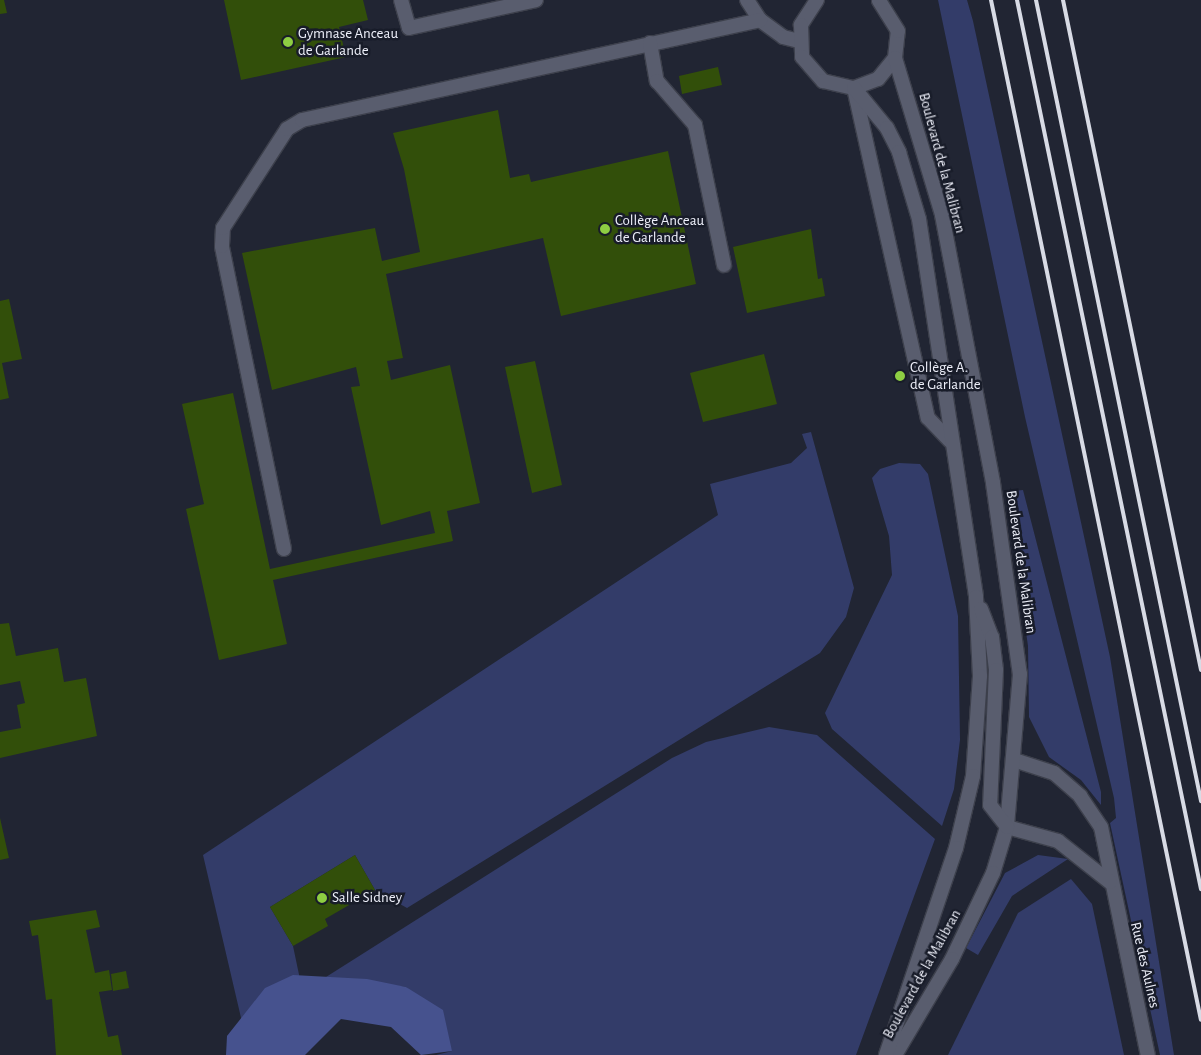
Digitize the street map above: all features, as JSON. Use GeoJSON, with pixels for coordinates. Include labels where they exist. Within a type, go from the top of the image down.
{"type":"FeatureCollection","features":[{"type":"Feature","properties":{"kind":"main road"},"geometry":{"type":"LineString","coordinates":[[401,0],[409,28],[536,0]]}},
{"type":"Feature","properties":{"kind":"main road"},"geometry":{"type":"LineString","coordinates":[[747,0],[760,20],[783,37],[799,41]]}},
{"type":"Feature","properties":{"kind":"main road"},"geometry":{"type":"LineString","coordinates":[[817,0],[807,11],[799,41],[802,57],[817,76],[838,87],[854,88],[878,79],[895,58],[898,31],[884,2]]}},
{"type":"Feature","properties":{"kind":"main road"},"geometry":{"type":"LineString","coordinates":[[284,549],[222,246],[224,228],[287,129],[302,120],[760,20]]}},
{"type":"Feature","properties":{"kind":"main road"},"geometry":{"type":"LineString","coordinates":[[650,43],[657,81],[696,125],[724,265]]}},
{"type":"Feature","properties":{"kind":"main road","name":"Boulevard de la Malibran"},"geometry":{"type":"LineString","coordinates":[[895,58],[942,215],[994,483],[1020,674],[1007,827],[993,873],[952,959],[895,1055]]}},
{"type":"Feature","properties":{"kind":"main road"},"geometry":{"type":"LineString","coordinates":[[854,88],[928,418],[950,441]]}},
{"type":"Feature","properties":{"kind":"main road","name":"Boulevard de la Malibran"},"geometry":{"type":"LineString","coordinates":[[854,88],[887,128],[899,152],[919,220],[950,441],[976,597],[980,676],[973,776],[956,848],[886,1055]]}},
{"type":"Feature","properties":{"kind":"main road"},"geometry":{"type":"LineString","coordinates":[[976,597],[992,637],[996,670],[990,805],[1007,827],[1058,841],[1110,882]]}},
{"type":"Feature","properties":{"kind":"main road"},"geometry":{"type":"LineString","coordinates":[[973,776],[1014,760]]}},
{"type":"Feature","properties":{"kind":"main road","name":"Rue des Aulnes"},"geometry":{"type":"LineString","coordinates":[[1014,760],[1054,772],[1080,796],[1101,827],[1110,882],[1148,1055]]}},
{"type":"Feature","properties":{"kind":"shaded area"},"geometry":{"type":"Polygon","coordinates":[[[938,0],[967,0],[973,21],[1110,657],[1174,1055],[1160,1055],[1110,823],[1116,818],[1114,798],[1025,417],[938,0]]]}},
{"type":"Feature","properties":{"kind":"shaded area"},"geometry":{"type":"Polygon","coordinates":[[[811,432],[854,588],[846,617],[820,653],[407,908],[375,890],[355,855],[270,907],[293,946],[301,984],[242,1022],[203,855],[718,515],[710,484],[791,463],[807,448],[802,434],[811,432]]]}},
{"type":"Feature","properties":{"kind":"shaded area"},"geometry":{"type":"Polygon","coordinates":[[[899,463],[920,464],[928,474],[958,616],[960,740],[954,789],[942,826],[832,729],[825,713],[892,575],[889,536],[872,478],[880,469],[899,463]]]}},
{"type":"Feature","properties":{"kind":"shaded area"},"geometry":{"type":"Polygon","coordinates":[[[1023,490],[1101,792],[1101,805],[1081,780],[1049,757],[1029,717],[1028,646],[1006,492],[1023,490]]]}},
{"type":"Feature","properties":{"kind":"shaded area"},"geometry":{"type":"Polygon","coordinates":[[[769,727],[817,735],[935,839],[856,1055],[436,1055],[452,1051],[406,987],[326,977],[672,758],[706,742],[769,727]]]}},
{"type":"Feature","properties":{"kind":"shaded area"},"geometry":{"type":"Polygon","coordinates":[[[1038,855],[1068,859],[1012,896],[978,955],[966,948],[1005,873],[1038,855]]]}},
{"type":"Feature","properties":{"kind":"shaded area"},"geometry":{"type":"Polygon","coordinates":[[[1071,879],[1092,904],[1124,1055],[948,1055],[1018,913],[1071,879]]]}},
{"type":"Feature","properties":{"kind":"shaded area"},"geometry":{"type":"Polygon","coordinates":[[[293,975],[367,979],[406,987],[443,1010],[452,1051],[421,1055],[391,1027],[341,1019],[305,1055],[226,1055],[227,1036],[265,988],[293,975]]]}},
{"type":"Feature","properties":{"kind":"building"},"geometry":{"type":"Polygon","coordinates":[[[0,0],[4,0],[7,13],[0,14],[0,0]]]}},
{"type":"Feature","properties":{"kind":"building","name":"Gymnase Anceau de Garlande"},"geometry":{"type":"Polygon","coordinates":[[[224,0],[363,0],[368,20],[339,27],[346,57],[241,80],[224,0]]]}},
{"type":"Feature","properties":{"kind":"building"},"geometry":{"type":"Polygon","coordinates":[[[718,67],[722,85],[682,94],[679,76],[718,67]]]}},
{"type":"Feature","properties":{"kind":"building"},"geometry":{"type":"Polygon","coordinates":[[[498,110],[510,178],[529,174],[531,182],[668,151],[696,284],[561,316],[543,238],[386,274],[403,358],[387,361],[391,380],[450,365],[480,503],[447,511],[453,541],[273,580],[287,644],[219,660],[186,509],[204,504],[182,404],[233,393],[270,569],[435,533],[430,511],[381,525],[351,387],[360,386],[356,367],[272,390],[242,253],[375,228],[382,261],[420,252],[404,169],[393,133],[498,110]]]}},
{"type":"Feature","properties":{"kind":"building"},"geometry":{"type":"Polygon","coordinates":[[[811,229],[818,279],[822,278],[825,296],[747,313],[733,247],[811,229]]]}},
{"type":"Feature","properties":{"kind":"building"},"geometry":{"type":"Polygon","coordinates":[[[9,299],[22,359],[2,363],[9,398],[0,400],[0,301],[9,299]]]}},
{"type":"Feature","properties":{"kind":"building"},"geometry":{"type":"Polygon","coordinates":[[[764,354],[777,404],[703,422],[690,373],[764,354]]]}},
{"type":"Feature","properties":{"kind":"building"},"geometry":{"type":"Polygon","coordinates":[[[535,361],[562,485],[532,493],[505,367],[535,361]]]}},
{"type":"Feature","properties":{"kind":"building"},"geometry":{"type":"Polygon","coordinates":[[[9,623],[16,656],[58,648],[64,682],[86,678],[97,736],[0,758],[0,732],[21,728],[17,705],[25,703],[20,681],[0,685],[0,624],[9,623]]]}},
{"type":"Feature","properties":{"kind":"building"},"geometry":{"type":"Polygon","coordinates":[[[0,818],[9,858],[0,860],[0,818]]]}},
{"type":"Feature","properties":{"kind":"building","name":"Salle Sidney"},"geometry":{"type":"Polygon","coordinates":[[[355,855],[375,890],[325,919],[328,926],[293,946],[270,907],[355,855]]]}},
{"type":"Feature","properties":{"kind":"building"},"geometry":{"type":"Polygon","coordinates":[[[96,910],[100,927],[86,930],[95,973],[109,970],[112,990],[99,992],[108,1037],[118,1035],[122,1055],[56,1055],[52,999],[46,1000],[38,935],[32,936],[29,921],[96,910]]]}},
{"type":"Feature","properties":{"kind":"building"},"geometry":{"type":"Polygon","coordinates":[[[126,971],[129,988],[113,991],[111,974],[126,971]]]}},
{"type":"Feature","properties":{"kind":"railway"},"geometry":{"type":"LineString","coordinates":[[991,0],[1201,1020]]}},
{"type":"Feature","properties":{"kind":"railway"},"geometry":{"type":"LineString","coordinates":[[1017,0],[1201,889]]}},
{"type":"Feature","properties":{"kind":"railway"},"geometry":{"type":"LineString","coordinates":[[1036,0],[1201,801]]}},
{"type":"Feature","properties":{"kind":"railway"},"geometry":{"type":"LineString","coordinates":[[1063,0],[1201,670]]}},
{"type":"Feature","properties":{"kind":"place","name":"Gymnase Anceau de Garlande"},"geometry":{"type":"Point","coordinates":[288,42]}},
{"type":"Feature","properties":{"kind":"place","name":"Collège Anceau de Garlande"},"geometry":{"type":"Point","coordinates":[605,229]}},
{"type":"Feature","properties":{"kind":"place","name":"Collège A. de Garlande"},"geometry":{"type":"Point","coordinates":[900,376]}},
{"type":"Feature","properties":{"kind":"place","name":"Salle Sidney"},"geometry":{"type":"Point","coordinates":[322,898]}}]}
